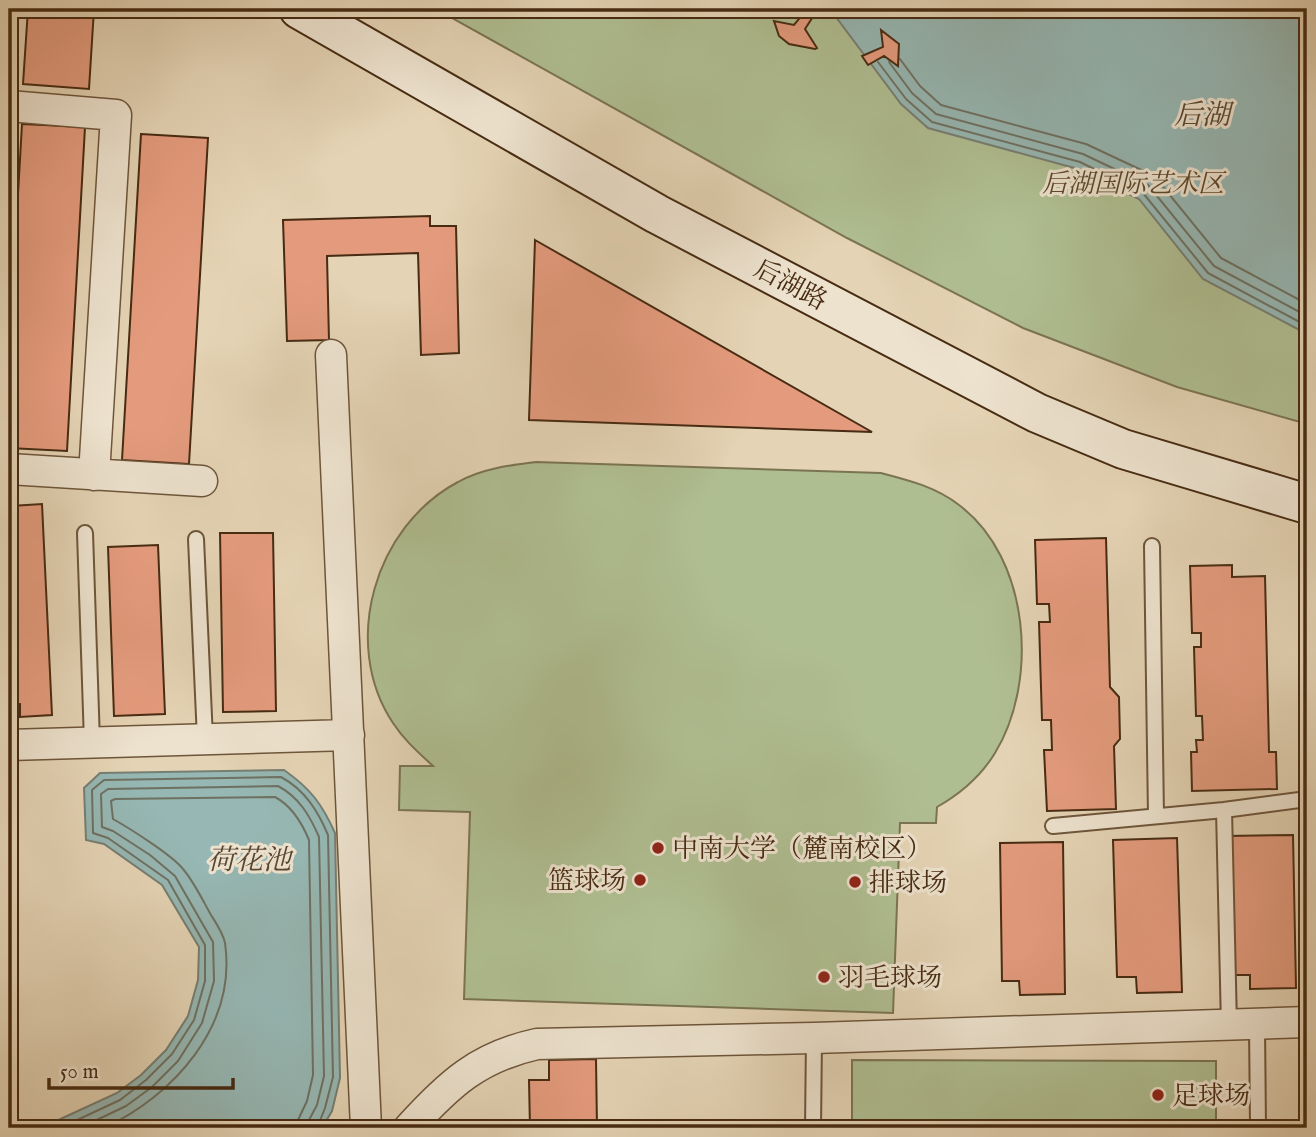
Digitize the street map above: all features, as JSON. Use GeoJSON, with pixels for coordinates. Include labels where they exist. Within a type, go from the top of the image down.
{"type":"FeatureCollection","features":[{"type":"Feature","properties":{"kind":"main road","name":"后湖路"},"geometry":{"type":"LineString","coordinates":[[299,9],[657,214],[1037,413],[1123,449],[1307,504]]}},
{"type":"Feature","properties":{"kind":"main road","name":"后湖路"},"geometry":{"type":"LineString","coordinates":[[339,9],[462,81],[888,318],[997,373],[1123,427],[1214,458],[1307,484]]}},
{"type":"Feature","properties":{"kind":"street"},"geometry":{"type":"LineString","coordinates":[[9,106],[116,116],[94,475]]}},
{"type":"Feature","properties":{"kind":"street"},"geometry":{"type":"LineString","coordinates":[[331,355],[366,1128]]}},
{"type":"Feature","properties":{"kind":"street"},"geometry":{"type":"LineString","coordinates":[[9,469],[202,481]]}},
{"type":"Feature","properties":{"kind":"street"},"geometry":{"type":"LineString","coordinates":[[9,745],[349,735]]}},
{"type":"Feature","properties":{"kind":"street"},"geometry":{"type":"LineString","coordinates":[[409,1128],[465,1073],[508,1050],[537,1044],[1307,1022]]}},
{"type":"Feature","properties":{"kind":"lane"},"geometry":{"type":"LineString","coordinates":[[85,533],[92,743]]}},
{"type":"Feature","properties":{"kind":"lane"},"geometry":{"type":"LineString","coordinates":[[196,539],[205,739]]}},
{"type":"Feature","properties":{"kind":"lane"},"geometry":{"type":"LineString","coordinates":[[1152,547],[1156,816]]}},
{"type":"Feature","properties":{"kind":"lane"},"geometry":{"type":"LineString","coordinates":[[1053,826],[1224,810],[1307,799]]}},
{"type":"Feature","properties":{"kind":"lane"},"geometry":{"type":"LineString","coordinates":[[1224,810],[1243,1025],[1258,1128]]}},
{"type":"Feature","properties":{"kind":"lane"},"geometry":{"type":"LineString","coordinates":[[813,1128],[814,1038]]}},
{"type":"Feature","properties":{"kind":"green space","name":"后湖国际艺术区"},"geometry":{"type":"Polygon","coordinates":[[[436,9],[1307,9],[1307,424],[1177,387],[1023,328],[847,238],[436,9]]]}},
{"type":"Feature","properties":{"kind":"green space"},"geometry":{"type":"Polygon","coordinates":[[[536,462],[881,473],[941,493],[959,505],[983,528],[1001,556],[1013,588],[1020,622],[1022,657],[1018,691],[1009,724],[995,753],[969,784],[937,807],[936,823],[900,823],[893,1013],[464,999],[470,812],[399,810],[400,766],[433,766],[397,729],[377,691],[369,658],[368,623],[374,589],[387,556],[405,527],[429,502],[458,482],[476,474],[536,462]]]}},
{"type":"Feature","properties":{"kind":"green space"},"geometry":{"type":"Polygon","coordinates":[[[852,1060],[1216,1061],[1216,1128],[852,1128],[852,1060]]]}},
{"type":"Feature","properties":{"kind":"water","name":"后湖"},"geometry":{"type":"Polygon","coordinates":[[[830,9],[1307,9],[1307,334],[1203,279],[1139,199],[1078,169],[928,128],[901,104],[830,9]]]}},
{"type":"Feature","properties":{"kind":"water","name":"荷花池"},"geometry":{"type":"Polygon","coordinates":[[[284,770],[315,798],[335,833],[340,1078],[332,1111],[322,1128],[41,1128],[117,1093],[141,1075],[166,1050],[188,1016],[198,980],[199,947],[162,885],[104,844],[86,840],[84,788],[100,773],[284,770]]]}},
{"type":"Feature","properties":{"kind":"building"},"geometry":{"type":"Polygon","coordinates":[[[28,9],[94,9],[89,89],[23,84],[28,9]]]}},
{"type":"Feature","properties":{"kind":"building"},"geometry":{"type":"Polygon","coordinates":[[[807,9],[816,12],[805,29],[817,48],[815,49],[789,44],[779,36],[774,21],[794,25],[807,9]]]}},
{"type":"Feature","properties":{"kind":"building"},"geometry":{"type":"Polygon","coordinates":[[[881,30],[899,44],[898,66],[884,56],[868,65],[862,56],[883,47],[881,30]]]}},
{"type":"Feature","properties":{"kind":"building"},"geometry":{"type":"Polygon","coordinates":[[[22,124],[85,127],[67,451],[9,448],[9,353],[22,124]]]}},
{"type":"Feature","properties":{"kind":"building"},"geometry":{"type":"Polygon","coordinates":[[[141,134],[208,138],[189,464],[122,460],[141,134]]]}},
{"type":"Feature","properties":{"kind":"building"},"geometry":{"type":"Polygon","coordinates":[[[430,216],[430,226],[456,226],[459,353],[421,355],[418,253],[327,256],[329,340],[287,341],[283,220],[430,216]]]}},
{"type":"Feature","properties":{"kind":"building"},"geometry":{"type":"Polygon","coordinates":[[[535,240],[872,432],[529,420],[535,240]]]}},
{"type":"Feature","properties":{"kind":"building"},"geometry":{"type":"Polygon","coordinates":[[[42,504],[52,715],[20,717],[20,704],[9,705],[9,692],[15,692],[15,686],[9,686],[9,675],[18,674],[16,650],[9,650],[9,639],[15,639],[14,632],[9,633],[9,621],[15,621],[14,598],[9,599],[9,587],[12,586],[9,580],[9,517],[12,517],[11,506],[42,504]]]}},
{"type":"Feature","properties":{"kind":"building"},"geometry":{"type":"Polygon","coordinates":[[[220,533],[273,533],[276,711],[223,712],[220,533]]]}},
{"type":"Feature","properties":{"kind":"building"},"geometry":{"type":"Polygon","coordinates":[[[1106,538],[1110,687],[1119,697],[1120,739],[1114,746],[1116,809],[1047,811],[1044,750],[1052,750],[1051,720],[1042,720],[1039,622],[1050,622],[1049,604],[1037,604],[1035,540],[1106,538]]]}},
{"type":"Feature","properties":{"kind":"building"},"geometry":{"type":"Polygon","coordinates":[[[158,545],[165,714],[114,716],[108,547],[158,545]]]}},
{"type":"Feature","properties":{"kind":"building"},"geometry":{"type":"Polygon","coordinates":[[[1232,565],[1232,577],[1265,576],[1269,752],[1276,752],[1277,789],[1192,791],[1191,752],[1197,752],[1196,740],[1203,740],[1202,716],[1196,716],[1194,647],[1201,647],[1201,633],[1192,633],[1190,566],[1232,565]]]}},
{"type":"Feature","properties":{"kind":"building"},"geometry":{"type":"Polygon","coordinates":[[[1293,835],[1296,988],[1250,989],[1250,975],[1230,975],[1227,836],[1293,835]]]}},
{"type":"Feature","properties":{"kind":"building"},"geometry":{"type":"Polygon","coordinates":[[[1177,838],[1182,992],[1137,993],[1136,977],[1117,977],[1113,840],[1177,838]]]}},
{"type":"Feature","properties":{"kind":"building"},"geometry":{"type":"Polygon","coordinates":[[[1063,842],[1065,994],[1020,995],[1019,981],[1002,981],[1000,843],[1063,842]]]}},
{"type":"Feature","properties":{"kind":"building"},"geometry":{"type":"Polygon","coordinates":[[[9,985],[15,1065],[9,1066],[9,985]]]}},
{"type":"Feature","properties":{"kind":"building"},"geometry":{"type":"Polygon","coordinates":[[[1307,1042],[1307,1128],[1304,1055],[1307,1042]]]}},
{"type":"Feature","properties":{"kind":"building"},"geometry":{"type":"Polygon","coordinates":[[[596,1059],[597,1128],[530,1128],[529,1080],[549,1080],[549,1060],[596,1059]]]}},
{"type":"Feature","properties":{"kind":"place","name":"中南大学（麓南校区）"},"geometry":{"type":"Point","coordinates":[658,848]}},
{"type":"Feature","properties":{"kind":"place","name":"篮球场"},"geometry":{"type":"Point","coordinates":[640,880]}},
{"type":"Feature","properties":{"kind":"place","name":"排球场"},"geometry":{"type":"Point","coordinates":[855,882]}},
{"type":"Feature","properties":{"kind":"place","name":"羽毛球场"},"geometry":{"type":"Point","coordinates":[824,977]}},
{"type":"Feature","properties":{"kind":"place","name":"足球场"},"geometry":{"type":"Point","coordinates":[1158,1095]}}]}
